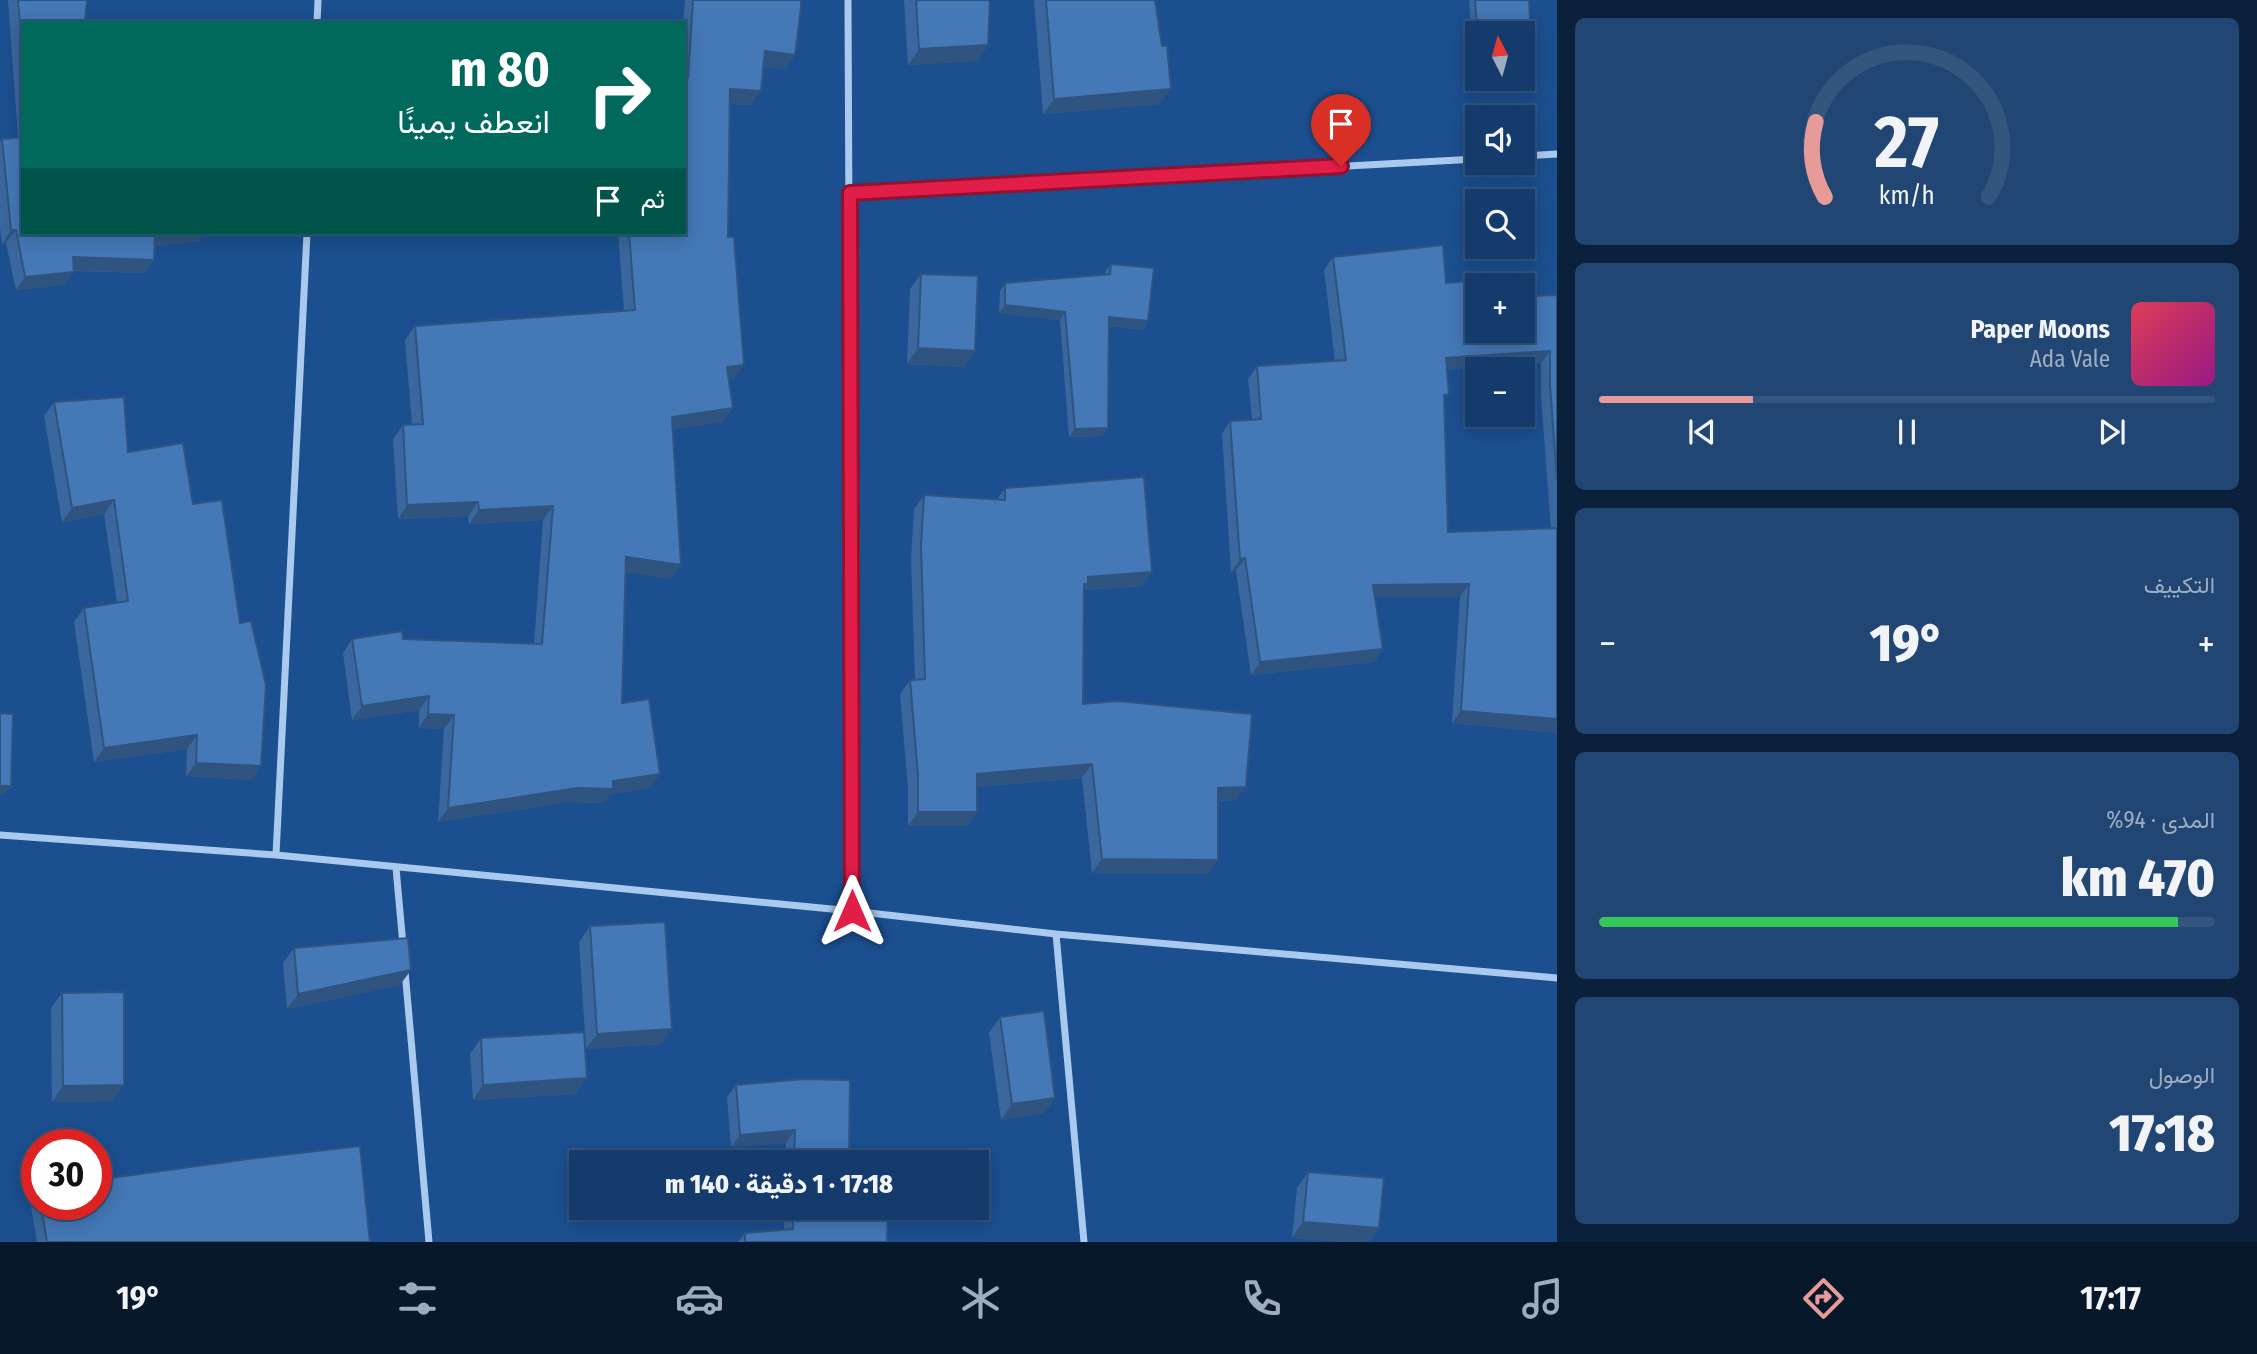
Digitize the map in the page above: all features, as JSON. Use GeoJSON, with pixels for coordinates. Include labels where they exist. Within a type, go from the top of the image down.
{"type":"FeatureCollection","features":[{"type":"Feature","properties":{"kind":"street"},"geometry":{"type":"LineString","coordinates":[[317,21],[318,0]]}},
{"type":"Feature","properties":{"kind":"street"},"geometry":{"type":"LineString","coordinates":[[848,0],[852,911]]}},
{"type":"Feature","properties":{"kind":"street"},"geometry":{"type":"LineString","coordinates":[[1535,155],[1557,154]]}},
{"type":"Feature","properties":{"kind":"street"},"geometry":{"type":"LineString","coordinates":[[850,193],[1465,160]]}},
{"type":"Feature","properties":{"kind":"street"},"geometry":{"type":"LineString","coordinates":[[276,855],[307,235]]}},
{"type":"Feature","properties":{"kind":"street"},"geometry":{"type":"LineString","coordinates":[[0,835],[276,855],[852,911],[1056,934],[1557,978],[1557,983]]}},
{"type":"Feature","properties":{"kind":"street"},"geometry":{"type":"LineString","coordinates":[[396,868],[403,951]]}},
{"type":"Feature","properties":{"kind":"street"},"geometry":{"type":"LineString","coordinates":[[1056,934],[1084,1242]]}},
{"type":"Feature","properties":{"kind":"street"},"geometry":{"type":"LineString","coordinates":[[404,965],[429,1242]]}},
{"type":"Feature","properties":{"kind":"building"},"geometry":{"type":"Polygon","coordinates":[[[18,0],[87,0],[85,21],[21,21],[21,36],[18,0]]]}},
{"type":"Feature","properties":{"kind":"building"},"geometry":{"type":"Polygon","coordinates":[[[693,0],[801,0],[795,55],[765,51],[761,91],[730,89],[728,237],[734,237],[744,365],[727,367],[733,408],[672,417],[681,565],[626,557],[622,703],[649,699],[660,774],[613,781],[613,789],[577,788],[448,808],[454,715],[428,714],[429,696],[362,706],[352,639],[402,631],[403,639],[542,644],[553,506],[479,510],[478,502],[407,505],[403,425],[423,424],[415,326],[635,310],[629,235],[686,235],[688,78],[693,0]]]}},
{"type":"Feature","properties":{"kind":"building"},"geometry":{"type":"Polygon","coordinates":[[[916,0],[990,0],[988,45],[919,49],[916,0]]]}},
{"type":"Feature","properties":{"kind":"building"},"geometry":{"type":"Polygon","coordinates":[[[1046,0],[1155,0],[1162,46],[1167,46],[1171,89],[1054,99],[1046,0]]]}},
{"type":"Feature","properties":{"kind":"building"},"geometry":{"type":"Polygon","coordinates":[[[1475,0],[1529,0],[1530,20],[1477,21],[1475,0]]]}},
{"type":"Feature","properties":{"kind":"building"},"geometry":{"type":"Polygon","coordinates":[[[21,137],[21,235],[155,235],[154,260],[73,257],[74,272],[25,277],[16,230],[11,230],[2,139],[21,137]]]}},
{"type":"Feature","properties":{"kind":"building"},"geometry":{"type":"Polygon","coordinates":[[[1443,245],[1446,283],[1465,281],[1465,343],[1535,343],[1535,296],[1557,295],[1557,480],[1550,351],[1446,358],[1449,394],[1444,395],[1448,532],[1557,528],[1557,719],[1461,711],[1469,584],[1373,585],[1383,649],[1260,662],[1245,558],[1240,559],[1230,421],[1261,419],[1257,366],[1346,360],[1333,257],[1443,245]]]}},
{"type":"Feature","properties":{"kind":"building"},"geometry":{"type":"Polygon","coordinates":[[[1111,264],[1154,268],[1148,321],[1109,317],[1108,428],[1075,429],[1065,312],[1005,305],[1005,283],[1110,274],[1111,264]]]}},
{"type":"Feature","properties":{"kind":"building"},"geometry":{"type":"Polygon","coordinates":[[[921,274],[978,276],[975,351],[918,348],[921,274]]]}},
{"type":"Feature","properties":{"kind":"building"},"geometry":{"type":"Polygon","coordinates":[[[124,397],[128,452],[183,443],[193,504],[222,500],[240,623],[251,621],[266,685],[261,766],[196,763],[197,735],[104,748],[84,608],[128,601],[114,500],[72,508],[54,402],[124,397]]]}},
{"type":"Feature","properties":{"kind":"building"},"geometry":{"type":"Polygon","coordinates":[[[1144,477],[1152,572],[1088,577],[1088,584],[1084,584],[1083,704],[1118,701],[1252,714],[1246,787],[1218,788],[1218,860],[1102,859],[1092,764],[977,774],[977,812],[918,812],[918,775],[910,680],[925,679],[921,545],[924,495],[1005,500],[1005,488],[1144,477]]]}},
{"type":"Feature","properties":{"kind":"building"},"geometry":{"type":"Polygon","coordinates":[[[0,713],[13,714],[11,786],[0,786],[0,713]]]}},
{"type":"Feature","properties":{"kind":"building"},"geometry":{"type":"Polygon","coordinates":[[[665,922],[672,1029],[597,1034],[590,926],[665,922]]]}},
{"type":"Feature","properties":{"kind":"building"},"geometry":{"type":"Polygon","coordinates":[[[408,938],[411,970],[298,994],[294,948],[408,938]]]}},
{"type":"Feature","properties":{"kind":"building"},"geometry":{"type":"Polygon","coordinates":[[[124,992],[124,1085],[63,1086],[62,993],[124,992]]]}},
{"type":"Feature","properties":{"kind":"building"},"geometry":{"type":"Polygon","coordinates":[[[1044,1011],[1055,1098],[1012,1104],[1000,1017],[1044,1011]]]}},
{"type":"Feature","properties":{"kind":"building"},"geometry":{"type":"Polygon","coordinates":[[[584,1032],[587,1078],[483,1085],[481,1038],[584,1032]]]}},
{"type":"Feature","properties":{"kind":"building"},"geometry":{"type":"Polygon","coordinates":[[[803,1079],[850,1080],[849,1150],[794,1150],[795,1130],[740,1135],[736,1085],[803,1079]]]}},
{"type":"Feature","properties":{"kind":"building"},"geometry":{"type":"Polygon","coordinates":[[[360,1146],[370,1242],[47,1242],[44,1220],[112,1220],[112,1178],[360,1146]]]}},
{"type":"Feature","properties":{"kind":"building"},"geometry":{"type":"Polygon","coordinates":[[[1308,1172],[1384,1178],[1379,1228],[1303,1222],[1308,1172]]]}},
{"type":"Feature","properties":{"kind":"building"},"geometry":{"type":"Polygon","coordinates":[[[793,1220],[888,1220],[887,1242],[745,1242],[745,1233],[793,1229],[793,1220]]]}},
{"type":"Feature","properties":{"kind":"route"},"geometry":{"type":"LineString","coordinates":[[852,911],[850,193],[1341,166]]}}]}
